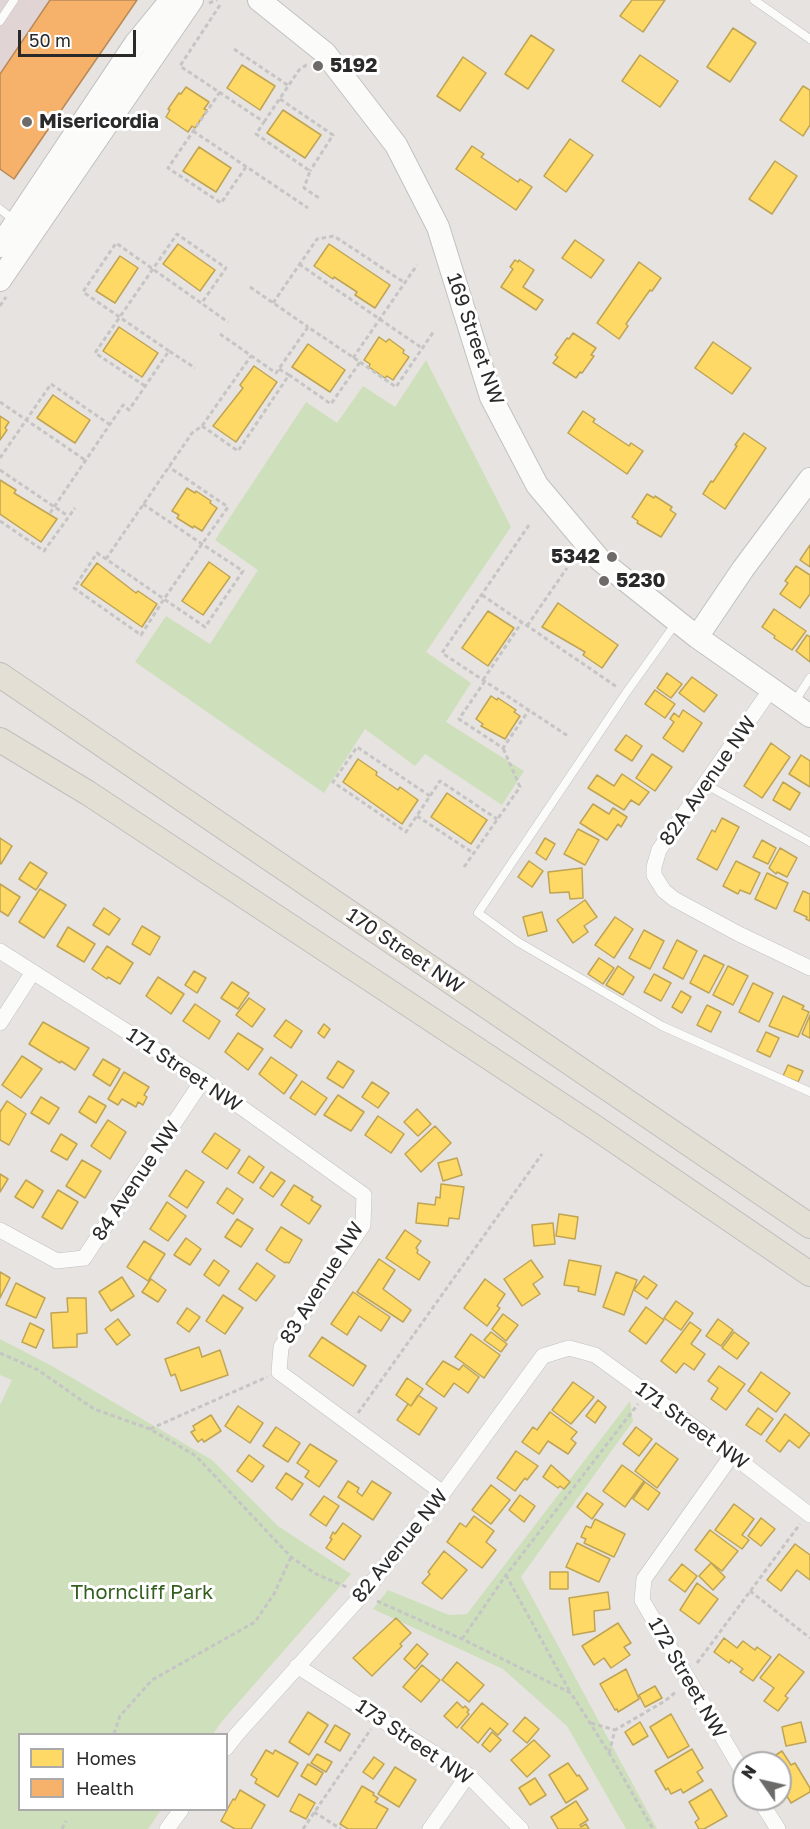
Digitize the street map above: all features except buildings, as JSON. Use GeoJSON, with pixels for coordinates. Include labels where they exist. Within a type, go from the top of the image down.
{"type":"FeatureCollection","features":[{"type":"Feature","properties":{"kind":"main road","name":"170 Street NW"},"geometry":{"type":"LineString","coordinates":[[0,675],[810,1226]]}},
{"type":"Feature","properties":{"kind":"main road"},"geometry":{"type":"LineString","coordinates":[[0,740],[98,800],[556,1102],[810,1274]]}},
{"type":"Feature","properties":{"kind":"street"},"geometry":{"type":"LineString","coordinates":[[0,280],[57,160],[135,44],[171,0]]}},
{"type":"Feature","properties":{"kind":"street"},"geometry":{"type":"LineString","coordinates":[[0,246],[25,229],[192,0]]}},
{"type":"Feature","properties":{"kind":"street","name":"169 Street NW"},"geometry":{"type":"LineString","coordinates":[[259,0],[325,53],[396,145],[438,227],[491,397],[537,485],[600,560],[677,622],[801,710]]}},
{"type":"Feature","properties":{"kind":"street"},"geometry":{"type":"LineString","coordinates":[[698,637],[743,569],[810,479]]}},
{"type":"Feature","properties":{"kind":"street","name":"82A Avenue NW"},"geometry":{"type":"LineString","coordinates":[[771,689],[659,850],[654,875],[664,891],[674,899],[739,934],[810,968]]}},
{"type":"Feature","properties":{"kind":"street","name":"171 Street NW"},"geometry":{"type":"LineString","coordinates":[[0,951],[203,1080],[364,1195]]}},
{"type":"Feature","properties":{"kind":"street"},"geometry":{"type":"LineString","coordinates":[[0,1023],[33,972]]}},
{"type":"Feature","properties":{"kind":"street","name":"84 Avenue NW"},"geometry":{"type":"LineString","coordinates":[[0,1230],[57,1261],[84,1258],[203,1080]]}},
{"type":"Feature","properties":{"kind":"street","name":"83 Avenue NW"},"geometry":{"type":"LineString","coordinates":[[279,1372],[281,1347],[363,1225],[364,1195]]}},
{"type":"Feature","properties":{"kind":"street","name":"171 Street NW"},"geometry":{"type":"LineString","coordinates":[[569,1347],[595,1355],[809,1514]]}},
{"type":"Feature","properties":{"kind":"street","name":"82 Avenue NW"},"geometry":{"type":"LineString","coordinates":[[228,1746],[363,1594],[443,1494],[543,1356],[569,1347]]}},
{"type":"Feature","properties":{"kind":"street"},"geometry":{"type":"LineString","coordinates":[[279,1372],[443,1494]]}},
{"type":"Feature","properties":{"kind":"street","name":"172 Street NW"},"geometry":{"type":"LineString","coordinates":[[732,1455],[644,1579],[642,1600],[732,1754]]}},
{"type":"Feature","properties":{"kind":"street","name":"173 Street NW"},"geometry":{"type":"LineString","coordinates":[[297,1666],[468,1775],[521,1829]]}},
{"type":"Feature","properties":{"kind":"street"},"geometry":{"type":"LineString","coordinates":[[430,1829],[468,1775]]}},
{"type":"Feature","properties":{"kind":"street"},"geometry":{"type":"LineString","coordinates":[[167,1829],[180,1811]]}},
{"type":"Feature","properties":{"kind":"street"},"geometry":{"type":"LineString","coordinates":[[766,1811],[777,1829]]}},
{"type":"Feature","properties":{"kind":"lane"},"geometry":{"type":"LineString","coordinates":[[0,21],[14,0]]}},
{"type":"Feature","properties":{"kind":"lane"},"geometry":{"type":"LineString","coordinates":[[754,0],[810,39]]}},
{"type":"Feature","properties":{"kind":"lane"},"geometry":{"type":"LineString","coordinates":[[0,208],[25,229]]}},
{"type":"Feature","properties":{"kind":"lane"},"geometry":{"type":"LineString","coordinates":[[677,622],[626,693],[478,913],[518,942],[662,1026],[810,1092]]}},
{"type":"Feature","properties":{"kind":"lane"},"geometry":{"type":"LineString","coordinates":[[801,710],[810,678]]}},
{"type":"Feature","properties":{"kind":"lane"},"geometry":{"type":"LineString","coordinates":[[705,784],[810,842]]}},
{"type":"Feature","properties":{"kind":"path"},"geometry":{"type":"LineString","coordinates":[[219,4],[180,66],[264,122]]}},
{"type":"Feature","properties":{"kind":"path"},"geometry":{"type":"LineString","coordinates":[[234,49],[289,86]]}},
{"type":"Feature","properties":{"kind":"path"},"geometry":{"type":"LineString","coordinates":[[310,171],[256,134],[299,70],[325,53]]}},
{"type":"Feature","properties":{"kind":"path"},"geometry":{"type":"LineString","coordinates":[[220,93],[168,168],[221,203],[246,166]]}},
{"type":"Feature","properties":{"kind":"path"},"geometry":{"type":"LineString","coordinates":[[280,99],[333,135],[310,171],[304,188],[320,198]]}},
{"type":"Feature","properties":{"kind":"path"},"geometry":{"type":"LineString","coordinates":[[193,131],[308,208]]}},
{"type":"Feature","properties":{"kind":"path"},"geometry":{"type":"LineString","coordinates":[[145,386],[95,353],[177,234],[226,268],[201,304]]}},
{"type":"Feature","properties":{"kind":"path"},"geometry":{"type":"LineString","coordinates":[[273,303],[316,239],[334,236],[405,284]]}},
{"type":"Feature","properties":{"kind":"path"},"geometry":{"type":"LineString","coordinates":[[195,368],[83,292],[116,243],[228,322]]}},
{"type":"Feature","properties":{"kind":"path"},"geometry":{"type":"LineString","coordinates":[[299,264],[422,348]]}},
{"type":"Feature","properties":{"kind":"path"},"geometry":{"type":"LineString","coordinates":[[353,358],[417,265]]}},
{"type":"Feature","properties":{"kind":"path"},"geometry":{"type":"LineString","coordinates":[[250,287],[396,387],[434,331]]}},
{"type":"Feature","properties":{"kind":"path"},"geometry":{"type":"LineString","coordinates":[[220,334],[276,373],[308,327]]}},
{"type":"Feature","properties":{"kind":"path"},"geometry":{"type":"LineString","coordinates":[[50,513],[123,405],[129,410],[169,351]]}},
{"type":"Feature","properties":{"kind":"path"},"geometry":{"type":"LineString","coordinates":[[106,559],[192,433],[202,426],[252,356]]}},
{"type":"Feature","properties":{"kind":"path"},"geometry":{"type":"LineString","coordinates":[[279,369],[331,404],[360,362]]}},
{"type":"Feature","properties":{"kind":"path"},"geometry":{"type":"LineString","coordinates":[[202,426],[238,451],[289,375]]}},
{"type":"Feature","properties":{"kind":"path"},"geometry":{"type":"LineString","coordinates":[[0,458],[51,384],[109,425]]}},
{"type":"Feature","properties":{"kind":"path"},"geometry":{"type":"LineString","coordinates":[[0,402],[85,460]]}},
{"type":"Feature","properties":{"kind":"path"},"geometry":{"type":"LineString","coordinates":[[143,504],[202,544],[243,571],[205,627],[164,599],[106,559],[97,553],[74,588],[141,635],[164,599],[202,544],[228,507],[169,467]]}},
{"type":"Feature","properties":{"kind":"path"},"geometry":{"type":"LineString","coordinates":[[0,470],[68,516]]}},
{"type":"Feature","properties":{"kind":"path"},"geometry":{"type":"LineString","coordinates":[[0,521],[44,551],[75,508]]}},
{"type":"Feature","properties":{"kind":"path"},"geometry":{"type":"LineString","coordinates":[[529,525],[442,653],[568,736]]}},
{"type":"Feature","properties":{"kind":"path"},"geometry":{"type":"LineString","coordinates":[[527,626],[567,568]]}},
{"type":"Feature","properties":{"kind":"path"},"geometry":{"type":"LineString","coordinates":[[482,595],[626,693]]}},
{"type":"Feature","properties":{"kind":"path"},"geometry":{"type":"LineString","coordinates":[[464,867],[520,787],[503,748],[459,719],[522,622]]}},
{"type":"Feature","properties":{"kind":"path"},"geometry":{"type":"LineString","coordinates":[[503,748],[529,710]]}},
{"type":"Feature","properties":{"kind":"path"},"geometry":{"type":"LineString","coordinates":[[430,796],[357,747],[333,782],[406,832],[417,816],[440,781],[497,819]]}},
{"type":"Feature","properties":{"kind":"path"},"geometry":{"type":"LineString","coordinates":[[417,816],[473,854]]}},
{"type":"Feature","properties":{"kind":"path"},"geometry":{"type":"LineString","coordinates":[[350,1424],[542,1154]]}},
{"type":"Feature","properties":{"kind":"path"},"geometry":{"type":"LineString","coordinates":[[0,1353],[38,1370],[94,1409],[150,1429],[196,1456],[291,1557],[316,1574],[462,1639],[571,1693]]}},
{"type":"Feature","properties":{"kind":"path"},"geometry":{"type":"LineString","coordinates":[[150,1429],[279,1372]]}},
{"type":"Feature","properties":{"kind":"path"},"geometry":{"type":"LineString","coordinates":[[462,1639],[506,1575],[647,1393]]}},
{"type":"Feature","properties":{"kind":"path"},"geometry":{"type":"LineString","coordinates":[[609,1753],[615,1730],[665,1701],[680,1689],[750,1591],[809,1514]]}},
{"type":"Feature","properties":{"kind":"path"},"geometry":{"type":"LineString","coordinates":[[114,1733],[120,1716],[152,1680],[255,1622],[274,1594],[291,1557]]}},
{"type":"Feature","properties":{"kind":"path"},"geometry":{"type":"LineString","coordinates":[[506,1575],[571,1693],[653,1829]]}},
{"type":"Feature","properties":{"kind":"path"},"geometry":{"type":"LineString","coordinates":[[750,1591],[810,1638]]}},
{"type":"Feature","properties":{"kind":"path"},"geometry":{"type":"LineString","coordinates":[[303,1829],[379,1718]]}},
{"type":"Feature","properties":{"kind":"path"},"geometry":{"type":"LineString","coordinates":[[590,1723],[615,1730]]}},
{"type":"Feature","properties":{"kind":"path"},"geometry":{"type":"LineString","coordinates":[[314,1812],[341,1829]]}},
{"type":"Feature","properties":{"kind":"path"},"geometry":{"type":"LineString","coordinates":[[62,1829],[66,1821]]}},
{"type":"Feature","properties":{"kind":"shaded area"},"geometry":{"type":"Polygon","coordinates":[[[0,0],[85,0],[0,122],[0,0]]]}},
{"type":"Feature","properties":{"kind":"green space"},"geometry":{"type":"Polygon","coordinates":[[[426,360],[511,527],[426,652],[471,683],[446,722],[524,771],[502,805],[425,754],[415,766],[365,729],[324,793],[135,662],[166,616],[210,644],[258,570],[215,540],[306,402],[337,423],[363,386],[395,407],[426,360]]]}},
{"type":"Feature","properties":{"kind":"green space","name":"Thorncliff Park"},"geometry":{"type":"Polygon","coordinates":[[[0,1339],[52,1366],[212,1460],[278,1526],[351,1574],[214,1733],[18,1733],[18,1811],[160,1811],[148,1829],[0,1829],[0,1405],[12,1380],[0,1375],[0,1339]]]}},
{"type":"Feature","properties":{"kind":"green space"},"geometry":{"type":"Polygon","coordinates":[[[630,1401],[633,1421],[521,1577],[657,1829],[626,1829],[567,1726],[503,1669],[373,1609],[388,1590],[449,1615],[467,1614],[630,1401]]]}},
{"type":"Feature","properties":{"kind":"place","name":"5192"},"geometry":{"type":"Point","coordinates":[318,66]}},
{"type":"Feature","properties":{"kind":"place","name":"Misericordia"},"geometry":{"type":"Point","coordinates":[27,122]}},
{"type":"Feature","properties":{"kind":"place","name":"5342"},"geometry":{"type":"Point","coordinates":[612,557]}},
{"type":"Feature","properties":{"kind":"place","name":"5230"},"geometry":{"type":"Point","coordinates":[604,581]}}]}
